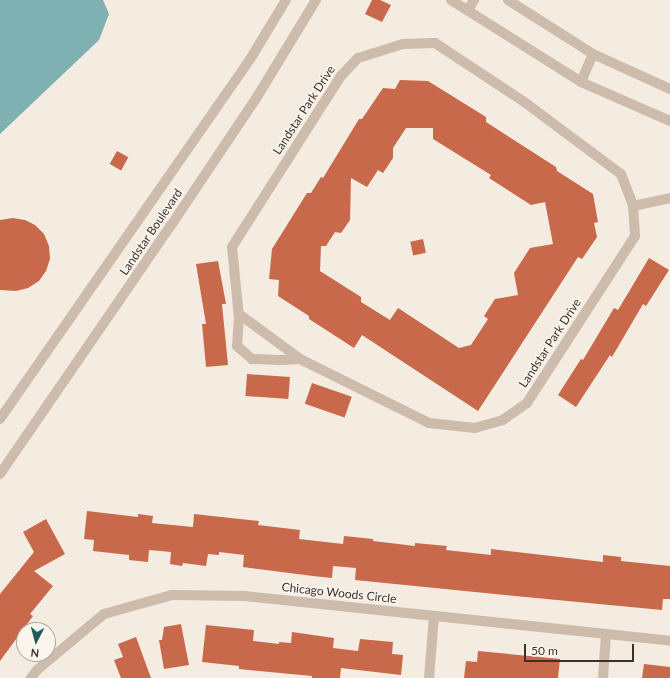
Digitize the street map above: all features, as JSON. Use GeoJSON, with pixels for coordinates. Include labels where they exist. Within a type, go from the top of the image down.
{"type":"FeatureCollection","features":[{"type":"Feature","properties":{"kind":"street","name":"Landstar Boulevard"},"geometry":{"type":"LineString","coordinates":[[0,419],[249,61],[286,0]]}},
{"type":"Feature","properties":{"kind":"street","name":"Landstar Boulevard"},"geometry":{"type":"LineString","coordinates":[[0,474],[172,224],[257,97],[316,0]]}},
{"type":"Feature","properties":{"kind":"street"},"geometry":{"type":"LineString","coordinates":[[451,0],[581,82],[670,121]]}},
{"type":"Feature","properties":{"kind":"street"},"geometry":{"type":"LineString","coordinates":[[468,10],[474,0]]}},
{"type":"Feature","properties":{"kind":"street"},"geometry":{"type":"LineString","coordinates":[[508,0],[593,54],[670,89]]}},
{"type":"Feature","properties":{"kind":"street","name":"Landstar Park Drive"},"geometry":{"type":"LineString","coordinates":[[239,314],[300,359],[429,423],[475,428],[503,420],[527,402],[635,236],[633,206],[620,174],[523,101],[435,43],[403,44],[358,58],[341,76],[232,247],[239,314],[237,346],[252,359],[300,359]]}},
{"type":"Feature","properties":{"kind":"street"},"geometry":{"type":"LineString","coordinates":[[581,82],[593,54]]}},
{"type":"Feature","properties":{"kind":"street"},"geometry":{"type":"LineString","coordinates":[[633,206],[670,198]]}},
{"type":"Feature","properties":{"kind":"street","name":"Chicago Woods Circle"},"geometry":{"type":"LineString","coordinates":[[31,678],[37,670],[104,614],[172,595],[245,596],[670,641]]}},
{"type":"Feature","properties":{"kind":"street"},"geometry":{"type":"LineString","coordinates":[[429,678],[434,616]]}},
{"type":"Feature","properties":{"kind":"street"},"geometry":{"type":"LineString","coordinates":[[603,678],[606,634]]}},
{"type":"Feature","properties":{"kind":"water"},"geometry":{"type":"Polygon","coordinates":[[[0,0],[103,0],[109,14],[99,40],[0,134],[0,0]]]}},
{"type":"Feature","properties":{"kind":"building"},"geometry":{"type":"Polygon","coordinates":[[[372,0],[380,0],[391,5],[382,22],[365,14],[372,0]]]}},
{"type":"Feature","properties":{"kind":"building"},"geometry":{"type":"Polygon","coordinates":[[[400,80],[428,81],[486,117],[486,122],[556,167],[557,171],[593,194],[598,222],[594,223],[597,237],[582,259],[578,257],[478,411],[362,335],[354,348],[309,319],[309,316],[278,296],[279,280],[269,279],[272,249],[307,193],[311,193],[321,177],[323,178],[359,119],[362,119],[383,88],[395,89],[400,80]],[[406,128],[393,148],[393,158],[383,173],[378,170],[367,187],[351,178],[350,220],[341,233],[335,232],[326,246],[321,246],[320,271],[361,297],[361,302],[390,320],[398,308],[459,348],[471,345],[488,319],[484,316],[495,299],[518,295],[514,273],[530,248],[553,244],[545,202],[531,205],[489,178],[491,175],[433,139],[433,128],[406,128]]]}},
{"type":"Feature","properties":{"kind":"building"},"geometry":{"type":"Polygon","coordinates":[[[117,151],[128,157],[121,170],[110,164],[117,151]]]}},
{"type":"Feature","properties":{"kind":"building"},"geometry":{"type":"Polygon","coordinates":[[[13,218],[25,220],[35,225],[44,234],[49,246],[50,259],[46,271],[39,281],[28,288],[16,291],[0,290],[0,220],[13,218]]]}},
{"type":"Feature","properties":{"kind":"building"},"geometry":{"type":"Polygon","coordinates":[[[423,239],[426,253],[413,255],[410,242],[423,239]]]}},
{"type":"Feature","properties":{"kind":"building"},"geometry":{"type":"Polygon","coordinates":[[[649,258],[669,270],[646,306],[643,304],[612,357],[610,355],[576,407],[558,395],[581,359],[583,360],[614,308],[618,310],[649,258]]]}},
{"type":"Feature","properties":{"kind":"building"},"geometry":{"type":"Polygon","coordinates":[[[218,261],[226,304],[222,304],[228,365],[206,367],[202,324],[206,324],[196,264],[218,261]]]}},
{"type":"Feature","properties":{"kind":"building"},"geometry":{"type":"Polygon","coordinates":[[[247,374],[290,377],[288,399],[245,396],[247,374]]]}},
{"type":"Feature","properties":{"kind":"building"},"geometry":{"type":"Polygon","coordinates":[[[312,383],[352,397],[345,417],[305,404],[312,383]]]}},
{"type":"Feature","properties":{"kind":"building"},"geometry":{"type":"Polygon","coordinates":[[[87,511],[138,517],[138,514],[153,516],[152,523],[193,527],[194,514],[259,521],[258,525],[300,530],[299,539],[343,544],[344,536],[415,546],[415,543],[447,546],[446,550],[491,555],[491,549],[603,562],[603,555],[621,557],[621,561],[670,566],[670,599],[663,599],[662,610],[515,596],[355,580],[356,568],[333,566],[332,578],[243,567],[244,555],[219,552],[219,555],[208,554],[206,566],[183,563],[182,566],[170,564],[171,552],[149,550],[148,562],[129,560],[129,555],[93,551],[94,540],[84,539],[87,511]]]}},
{"type":"Feature","properties":{"kind":"building"},"geometry":{"type":"Polygon","coordinates":[[[46,519],[65,554],[34,571],[53,586],[30,614],[33,616],[29,622],[16,622],[16,639],[0,661],[0,594],[34,552],[23,532],[46,519]]]}},
{"type":"Feature","properties":{"kind":"building"},"geometry":{"type":"Polygon","coordinates":[[[181,624],[189,665],[164,669],[159,640],[162,640],[164,627],[181,624]]]}},
{"type":"Feature","properties":{"kind":"building"},"geometry":{"type":"Polygon","coordinates":[[[206,625],[254,630],[253,641],[279,644],[279,642],[291,643],[292,632],[334,638],[333,648],[358,651],[360,639],[393,642],[392,654],[403,655],[401,675],[341,668],[340,678],[312,678],[312,676],[239,669],[239,666],[202,662],[206,625]]]}},
{"type":"Feature","properties":{"kind":"building"},"geometry":{"type":"Polygon","coordinates":[[[136,637],[151,678],[121,678],[114,660],[123,657],[118,644],[136,637]]]}},
{"type":"Feature","properties":{"kind":"building"},"geometry":{"type":"Polygon","coordinates":[[[478,651],[560,659],[558,678],[464,678],[466,661],[477,662],[478,651]]]}},
{"type":"Feature","properties":{"kind":"building"},"geometry":{"type":"Polygon","coordinates":[[[644,664],[670,667],[670,678],[642,678],[644,664]]]}}]}
